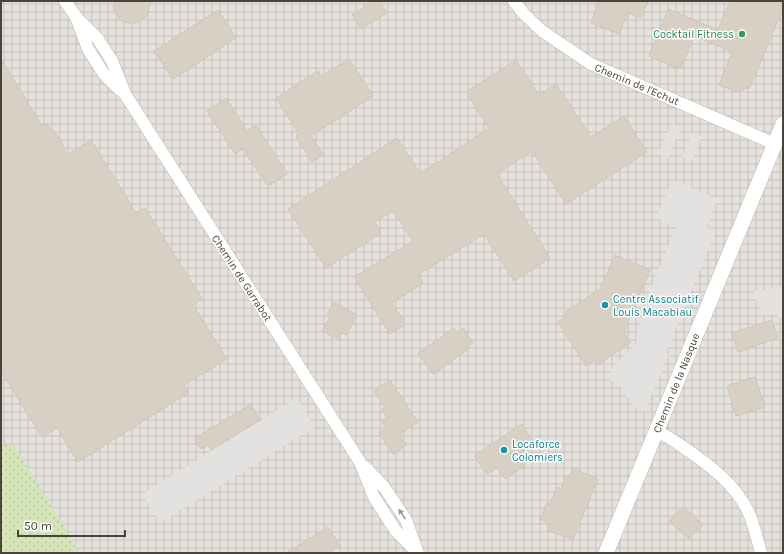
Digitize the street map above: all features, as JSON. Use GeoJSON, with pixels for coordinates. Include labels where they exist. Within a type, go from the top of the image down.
{"type":"FeatureCollection","features":[{"type":"Feature","properties":{"kind":"street","name":"Chemin de Garrabot"},"geometry":{"type":"LineString","coordinates":[[65,1],[76,17],[98,39],[112,61],[125,94],[360,462],[374,497],[396,530],[417,552]]}},
{"type":"Feature","properties":{"kind":"street","name":"Chemin de l'Echut"},"geometry":{"type":"LineString","coordinates":[[514,1],[524,14],[542,31],[591,64],[775,144]]}},
{"type":"Feature","properties":{"kind":"street","name":"Chemin de la Nasque"},"geometry":{"type":"LineString","coordinates":[[606,553],[783,124]]}},
{"type":"Feature","properties":{"kind":"street"},"geometry":{"type":"LineString","coordinates":[[656,431],[664,434],[707,462],[732,487],[742,500],[748,512],[761,553]]}},
{"type":"Feature","properties":{"kind":"shaded area"},"geometry":{"type":"Polygon","coordinates":[[[1,1],[783,1],[783,553],[1,553],[1,1]]]}},
{"type":"Feature","properties":{"kind":"shaded area"},"geometry":{"type":"Polygon","coordinates":[[[672,123],[681,127],[668,159],[658,154],[672,123]]]}},
{"type":"Feature","properties":{"kind":"shaded area"},"geometry":{"type":"Polygon","coordinates":[[[693,132],[702,136],[692,161],[682,157],[693,132]]]}},
{"type":"Feature","properties":{"kind":"shaded area"},"geometry":{"type":"Polygon","coordinates":[[[672,180],[718,199],[707,227],[716,231],[666,353],[669,355],[644,412],[636,409],[618,384],[609,380],[612,367],[636,344],[637,331],[649,302],[646,300],[676,227],[656,218],[672,180]]]}},
{"type":"Feature","properties":{"kind":"shaded area"},"geometry":{"type":"Polygon","coordinates":[[[783,286],[783,322],[775,313],[765,316],[761,312],[756,301],[754,290],[764,290],[783,286]]]}},
{"type":"Feature","properties":{"kind":"shaded area"},"geometry":{"type":"Polygon","coordinates":[[[297,398],[315,427],[160,523],[142,494],[297,398]]]}},
{"type":"Feature","properties":{"kind":"green space"},"geometry":{"type":"Polygon","coordinates":[[[13,444],[80,553],[1,553],[1,446],[13,444]]]}},
{"type":"Feature","properties":{"kind":"building"},"geometry":{"type":"Polygon","coordinates":[[[115,1],[151,1],[147,16],[135,24],[121,21],[113,9],[115,1]]]}},
{"type":"Feature","properties":{"kind":"building"},"geometry":{"type":"Polygon","coordinates":[[[373,1],[379,1],[387,13],[361,29],[352,15],[373,1]]]}},
{"type":"Feature","properties":{"kind":"building"},"geometry":{"type":"Polygon","coordinates":[[[599,1],[648,1],[641,18],[628,13],[619,34],[591,23],[599,1]]]}},
{"type":"Feature","properties":{"kind":"building"},"geometry":{"type":"Polygon","coordinates":[[[730,1],[781,1],[782,11],[750,87],[737,92],[719,85],[732,52],[694,36],[681,68],[676,66],[678,69],[649,56],[668,9],[718,30],[730,1]]]}},
{"type":"Feature","properties":{"kind":"building"},"geometry":{"type":"Polygon","coordinates":[[[218,10],[236,38],[173,79],[154,51],[218,10]]]}},
{"type":"Feature","properties":{"kind":"building"},"geometry":{"type":"Polygon","coordinates":[[[1,59],[43,127],[47,124],[55,133],[61,141],[67,155],[91,140],[136,213],[145,208],[202,299],[193,305],[227,359],[184,385],[188,393],[78,462],[57,428],[42,437],[1,371],[1,59]]]}},
{"type":"Feature","properties":{"kind":"building"},"geometry":{"type":"Polygon","coordinates":[[[349,59],[373,96],[311,136],[324,155],[312,162],[296,136],[299,134],[276,98],[318,71],[321,76],[349,59]]]}},
{"type":"Feature","properties":{"kind":"building"},"geometry":{"type":"Polygon","coordinates":[[[516,60],[539,95],[556,84],[591,137],[624,116],[647,152],[566,204],[532,151],[497,174],[550,258],[514,281],[484,234],[418,275],[423,283],[392,303],[406,324],[390,334],[354,277],[413,241],[393,211],[375,222],[381,233],[326,268],[288,209],[397,138],[420,173],[438,162],[489,128],[466,92],[516,60]]]}},
{"type":"Feature","properties":{"kind":"building"},"geometry":{"type":"Polygon","coordinates":[[[226,98],[247,131],[256,125],[287,174],[268,186],[243,149],[235,154],[207,111],[226,98]]]}},
{"type":"Feature","properties":{"kind":"building","name":"Centre Associatif Louis Macabiau"},"geometry":{"type":"Polygon","coordinates":[[[615,255],[650,270],[624,332],[630,343],[599,364],[596,360],[586,366],[558,322],[567,316],[565,312],[600,289],[615,255]]]}},
{"type":"Feature","properties":{"kind":"building"},"geometry":{"type":"Polygon","coordinates":[[[334,302],[357,315],[346,335],[342,333],[338,339],[322,331],[330,317],[327,315],[334,302]]]}},
{"type":"Feature","properties":{"kind":"building"},"geometry":{"type":"Polygon","coordinates":[[[772,320],[778,338],[738,352],[732,333],[772,320]]]}},
{"type":"Feature","properties":{"kind":"building"},"geometry":{"type":"Polygon","coordinates":[[[454,328],[457,332],[463,328],[473,343],[467,347],[469,349],[433,374],[418,353],[454,328]]]}},
{"type":"Feature","properties":{"kind":"building"},"geometry":{"type":"Polygon","coordinates":[[[755,377],[765,407],[736,416],[727,386],[755,377]]]}},
{"type":"Feature","properties":{"kind":"building"},"geometry":{"type":"Polygon","coordinates":[[[390,380],[418,422],[399,435],[406,445],[393,454],[379,433],[386,428],[381,421],[387,417],[382,409],[385,407],[374,391],[390,380]]]}},
{"type":"Feature","properties":{"kind":"building"},"geometry":{"type":"Polygon","coordinates":[[[251,404],[260,420],[211,450],[208,445],[201,449],[194,439],[251,404]]]}},
{"type":"Feature","properties":{"kind":"building","name":"Locaforce Colomiers"},"geometry":{"type":"Polygon","coordinates":[[[522,424],[533,441],[528,444],[530,446],[519,454],[526,465],[505,479],[497,468],[487,474],[474,456],[522,424]]]}},
{"type":"Feature","properties":{"kind":"building"},"geometry":{"type":"Polygon","coordinates":[[[573,468],[598,479],[573,540],[547,530],[550,524],[540,519],[547,503],[550,504],[557,487],[561,489],[566,476],[569,477],[573,468]]]}},
{"type":"Feature","properties":{"kind":"building"},"geometry":{"type":"Polygon","coordinates":[[[683,506],[703,525],[689,539],[669,521],[683,506]]]}},
{"type":"Feature","properties":{"kind":"building"},"geometry":{"type":"Polygon","coordinates":[[[328,527],[340,546],[328,553],[286,553],[328,527]]]}},
{"type":"Feature","properties":{"kind":"place","name":"Cocktail Fitness"},"geometry":{"type":"Point","coordinates":[742,34]}},
{"type":"Feature","properties":{"kind":"place","name":"Centre Associatif Louis Macabiau"},"geometry":{"type":"Point","coordinates":[605,305]}},
{"type":"Feature","properties":{"kind":"place","name":"Locaforce Colomiers"},"geometry":{"type":"Point","coordinates":[504,450]}}]}
